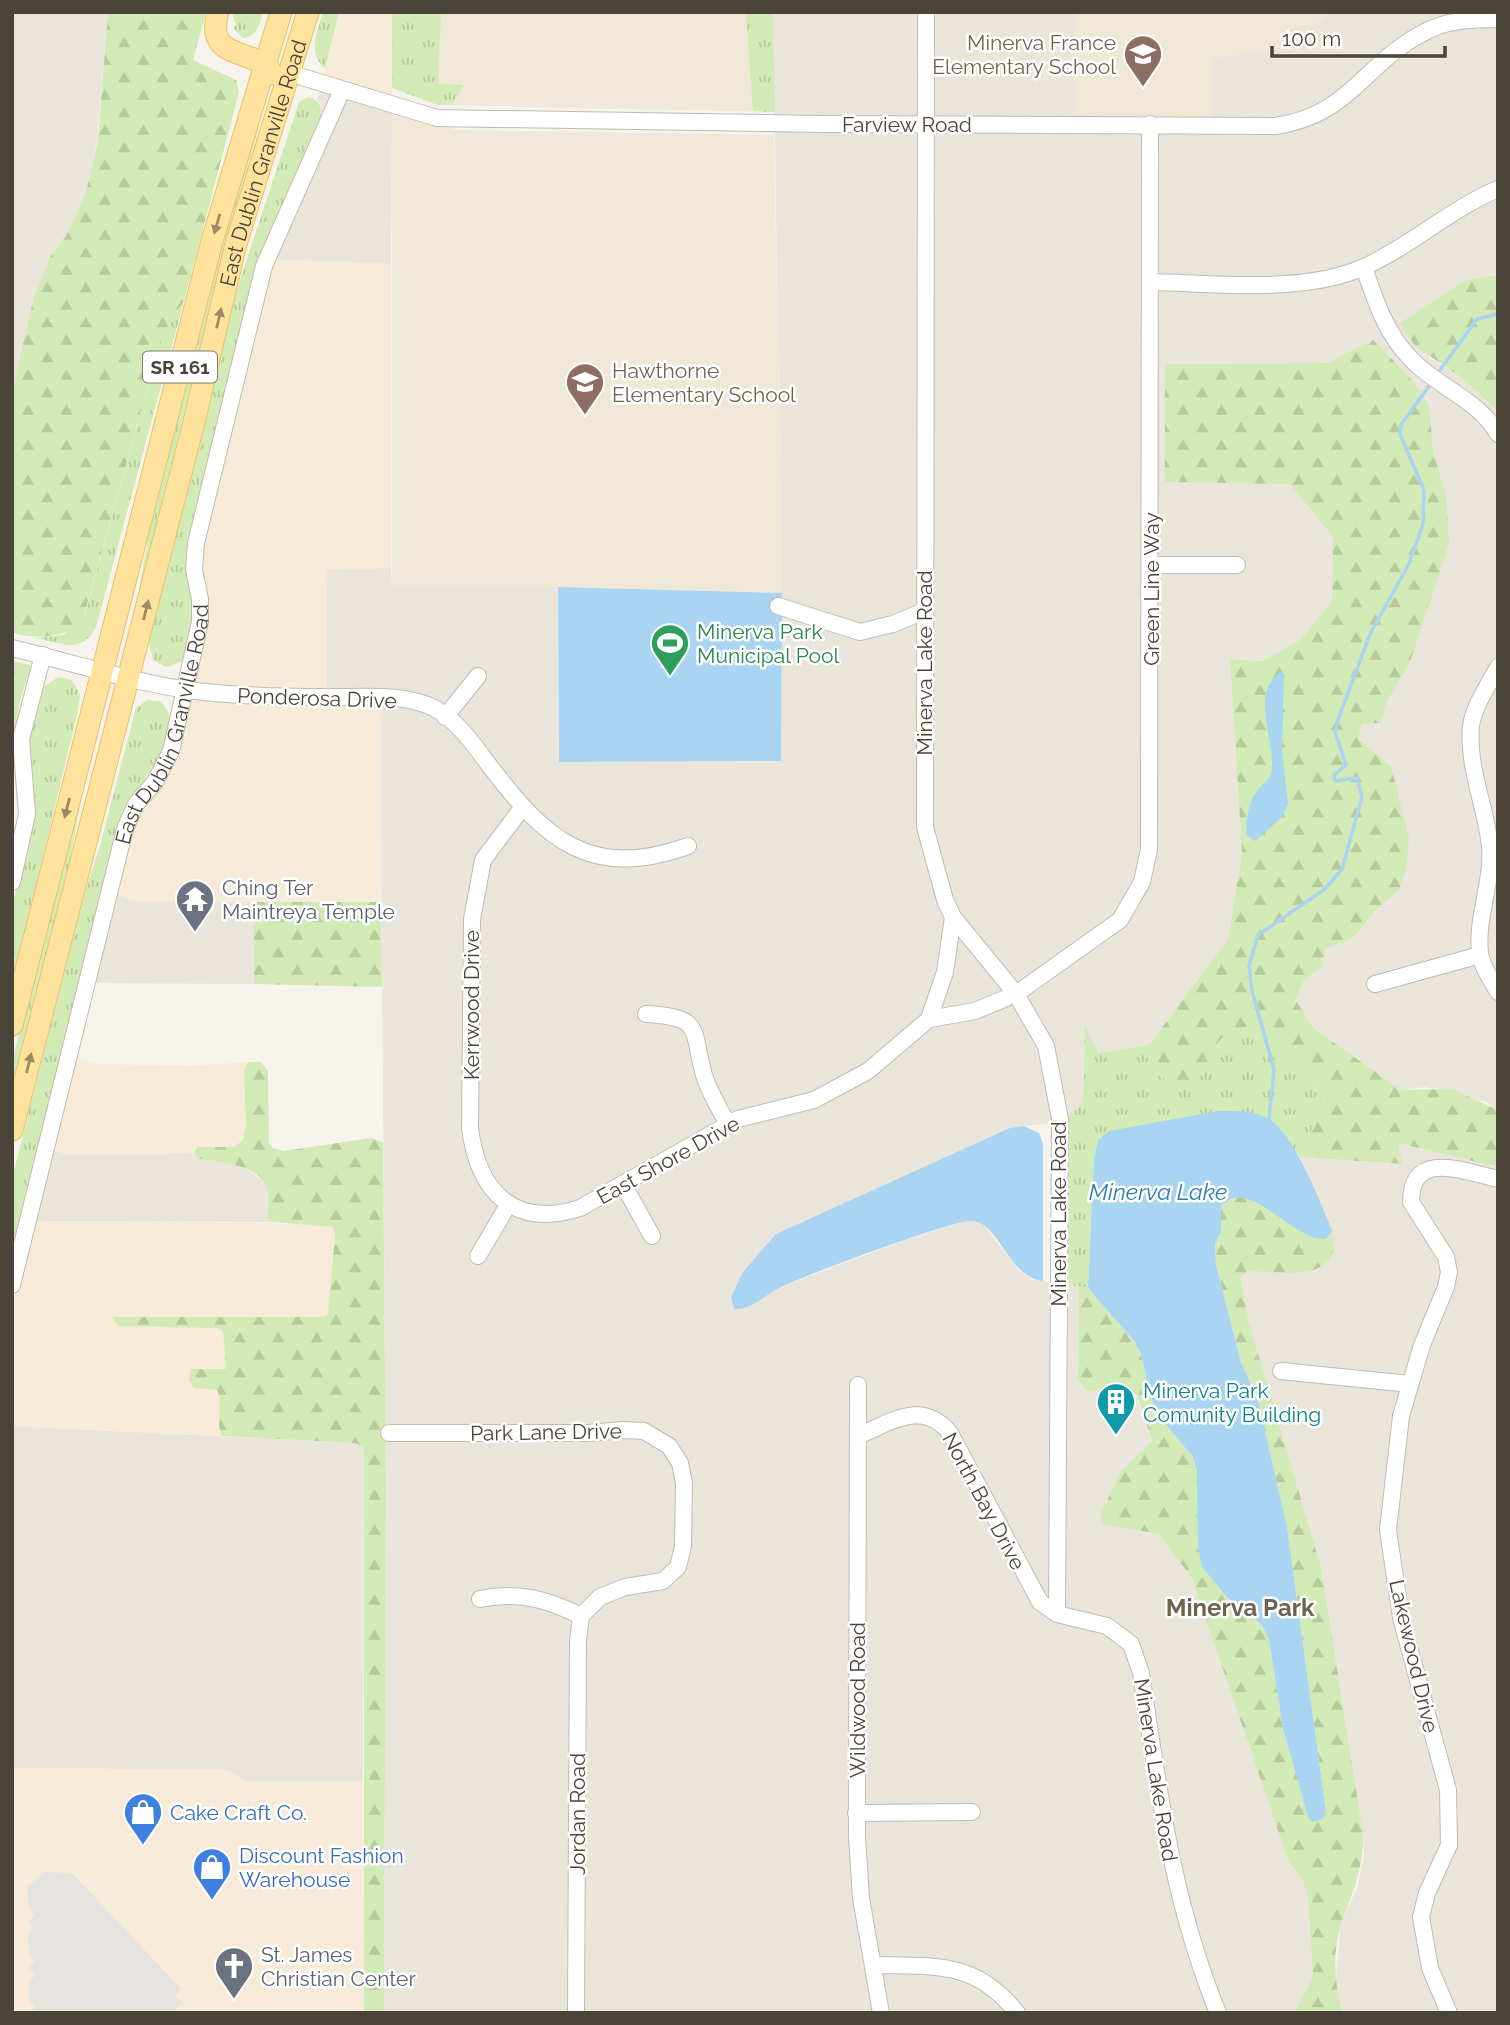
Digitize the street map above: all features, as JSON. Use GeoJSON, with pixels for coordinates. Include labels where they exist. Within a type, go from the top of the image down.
{"type":"FeatureCollection","features":[{"type":"Feature","properties":{"kind":"main road"},"geometry":{"type":"LineString","coordinates":[[218,12],[216,32],[227,49],[264,64],[272,75],[272,85],[240,198],[242,226]]}},
{"type":"Feature","properties":{"kind":"main road","name":"East Dublin Granville Road"},"geometry":{"type":"LineString","coordinates":[[12,1025],[212,241],[281,12]]}},
{"type":"Feature","properties":{"kind":"main road"},"geometry":{"type":"LineString","coordinates":[[289,73],[282,70],[280,55],[295,12]]}},
{"type":"Feature","properties":{"kind":"main road","name":"East Dublin Granville Road"},"geometry":{"type":"LineString","coordinates":[[12,1130],[242,226],[308,12]]}},
{"type":"Feature","properties":{"kind":"main road"},"geometry":{"type":"LineString","coordinates":[[129,676],[121,642],[166,420]]}},
{"type":"Feature","properties":{"kind":"main road"},"geometry":{"type":"LineString","coordinates":[[73,894],[105,703],[102,671]]}},
{"type":"Feature","properties":{"kind":"street","name":"Minerva Lake Road"},"geometry":{"type":"LineString","coordinates":[[926,12],[925,827],[945,900],[953,917],[1016,994],[1046,1046],[1060,1119],[1057,1614],[1107,1626],[1130,1644],[1141,1673],[1171,1867],[1200,1967],[1218,2013]]}},
{"type":"Feature","properties":{"kind":"street","name":"Farview Road"},"geometry":{"type":"LineString","coordinates":[[289,73],[437,118],[1276,126],[1314,118],[1344,98],[1402,44],[1429,29],[1464,20],[1498,19]]}},
{"type":"Feature","properties":{"kind":"street","name":"East Dublin Granville Road"},"geometry":{"type":"LineString","coordinates":[[12,1285],[125,829],[136,804],[155,782],[171,751],[200,622],[200,599],[194,570],[196,543],[264,266],[342,90]]}},
{"type":"Feature","properties":{"kind":"street","name":"Green Line Way"},"geometry":{"type":"LineString","coordinates":[[1016,994],[1120,920],[1142,882],[1149,849],[1150,124]]}},
{"type":"Feature","properties":{"kind":"street"},"geometry":{"type":"LineString","coordinates":[[1151,282],[1301,282],[1364,267],[1422,235],[1478,197],[1498,189]]}},
{"type":"Feature","properties":{"kind":"street"},"geometry":{"type":"LineString","coordinates":[[1364,267],[1378,310],[1411,360],[1471,403],[1498,434]]}},
{"type":"Feature","properties":{"kind":"street"},"geometry":{"type":"LineString","coordinates":[[1151,565],[1237,565]]}},
{"type":"Feature","properties":{"kind":"street"},"geometry":{"type":"LineString","coordinates":[[778,606],[860,632],[893,624],[924,611]]}},
{"type":"Feature","properties":{"kind":"street","name":"Ponderosa Drive"},"geometry":{"type":"LineString","coordinates":[[12,648],[185,689],[253,696],[392,698],[434,708],[465,733],[522,808],[550,834],[587,852],[631,860],[666,854],[688,846]]}},
{"type":"Feature","properties":{"kind":"street"},"geometry":{"type":"LineString","coordinates":[[12,882],[27,814],[21,739],[43,655]]}},
{"type":"Feature","properties":{"kind":"street"},"geometry":{"type":"LineString","coordinates":[[1498,667],[1477,704],[1472,723],[1474,775],[1486,814],[1491,850],[1482,905],[1480,955],[1498,992]]}},
{"type":"Feature","properties":{"kind":"street"},"geometry":{"type":"LineString","coordinates":[[445,717],[478,676]]}},
{"type":"Feature","properties":{"kind":"street","name":"Kerrwood Drive"},"geometry":{"type":"LineString","coordinates":[[508,1205],[494,1194],[474,1155],[472,1141],[472,919],[483,860],[522,808]]}},
{"type":"Feature","properties":{"kind":"street"},"geometry":{"type":"LineString","coordinates":[[929,1019],[945,972],[953,917]]}},
{"type":"Feature","properties":{"kind":"street"},"geometry":{"type":"LineString","coordinates":[[1375,984],[1480,955]]}},
{"type":"Feature","properties":{"kind":"street","name":"East Shore Drive"},"geometry":{"type":"LineString","coordinates":[[508,1205],[536,1214],[558,1214],[580,1208],[738,1119],[814,1100],[857,1077],[929,1019],[975,1011],[1016,994]]}},
{"type":"Feature","properties":{"kind":"street"},"geometry":{"type":"LineString","coordinates":[[646,1014],[678,1017],[691,1026],[697,1035],[705,1077],[728,1125]]}},
{"type":"Feature","properties":{"kind":"street","name":"Lakewood Drive"},"geometry":{"type":"LineString","coordinates":[[1449,2013],[1430,1968],[1421,1917],[1427,1893],[1450,1845],[1448,1790],[1401,1618],[1388,1530],[1401,1416],[1449,1272],[1446,1256],[1411,1202],[1415,1182],[1424,1171],[1438,1166],[1498,1179]]}},
{"type":"Feature","properties":{"kind":"street"},"geometry":{"type":"LineString","coordinates":[[623,1184],[652,1236]]}},
{"type":"Feature","properties":{"kind":"street"},"geometry":{"type":"LineString","coordinates":[[478,1256],[508,1205]]}},
{"type":"Feature","properties":{"kind":"street"},"geometry":{"type":"LineString","coordinates":[[1281,1371],[1410,1384]]}},
{"type":"Feature","properties":{"kind":"street","name":"Wildwood Road"},"geometry":{"type":"LineString","coordinates":[[858,1385],[856,1813],[861,1898],[875,1965],[881,2013]]}},
{"type":"Feature","properties":{"kind":"street","name":"North Bay Drive"},"geometry":{"type":"LineString","coordinates":[[858,1436],[907,1416],[924,1414],[939,1420],[950,1433],[1029,1585],[1040,1602],[1057,1614]]}},
{"type":"Feature","properties":{"kind":"street","name":"Park Lane Drive"},"geometry":{"type":"LineString","coordinates":[[389,1433],[623,1430],[644,1431],[669,1446],[680,1463],[684,1483],[683,1546],[678,1567],[663,1581],[625,1587],[600,1597],[580,1616]]}},
{"type":"Feature","properties":{"kind":"street"},"geometry":{"type":"LineString","coordinates":[[480,1599],[525,1595],[555,1604],[580,1616]]}},
{"type":"Feature","properties":{"kind":"street","name":"Jordan Road"},"geometry":{"type":"LineString","coordinates":[[576,2013],[577,1682],[580,1616]]}},
{"type":"Feature","properties":{"kind":"street"},"geometry":{"type":"LineString","coordinates":[[856,1813],[972,1812]]}},
{"type":"Feature","properties":{"kind":"street"},"geometry":{"type":"LineString","coordinates":[[875,1965],[949,1967],[980,1978],[1006,1998],[1017,2013]]}},
{"type":"Feature","properties":{"kind":"shaded area"},"geometry":{"type":"Polygon","coordinates":[[[12,12],[108,12],[97,140],[86,193],[66,236],[51,255],[34,297],[12,390],[12,12]]]}},
{"type":"Feature","properties":{"kind":"shaded area"},"geometry":{"type":"Polygon","coordinates":[[[339,12],[392,12],[392,105],[322,84],[339,12]]]}},
{"type":"Feature","properties":{"kind":"shaded area"},"geometry":{"type":"Polygon","coordinates":[[[392,12],[773,12],[775,112],[438,105],[392,88],[392,12]]]}},
{"type":"Feature","properties":{"kind":"shaded area"},"geometry":{"type":"Polygon","coordinates":[[[773,12],[1075,12],[1075,129],[1211,132],[1212,58],[1287,48],[1330,12],[1498,12],[1498,275],[1466,280],[1429,357],[1459,376],[1498,411],[1498,1110],[1486,1102],[1425,1087],[1401,1090],[1312,1027],[1296,1000],[1304,980],[1322,967],[1325,949],[1353,938],[1375,910],[1399,890],[1391,766],[1358,739],[1362,724],[1381,723],[1388,700],[1410,662],[1446,496],[1433,450],[1429,405],[1412,380],[1373,341],[1327,363],[1166,364],[1165,482],[1290,483],[1333,537],[1332,601],[1300,640],[1263,661],[1230,659],[1242,853],[1228,939],[1149,1045],[1098,1053],[1085,1027],[1083,1102],[1065,1121],[1010,1128],[746,1310],[780,1287],[908,1239],[970,1220],[983,1224],[1018,1269],[1033,1280],[1079,1286],[1078,1380],[1087,1391],[1130,1389],[1136,1395],[1152,1442],[1122,1470],[1100,1515],[1104,1524],[1159,1534],[1192,1577],[1289,1863],[1303,1880],[1308,1900],[1313,1977],[1294,2013],[384,2013],[386,1488],[380,697],[327,695],[326,569],[391,568],[392,587],[558,587],[559,762],[781,761],[782,593],[773,12]]]}},
{"type":"Feature","properties":{"kind":"shaded area","name":"Minerva France Elementary School"},"geometry":{"type":"Polygon","coordinates":[[[1075,12],[1330,12],[1287,48],[1212,58],[1211,117],[1075,118],[1075,12]]]}},
{"type":"Feature","properties":{"kind":"shaded area"},"geometry":{"type":"Polygon","coordinates":[[[322,84],[392,105],[391,264],[260,259],[320,104],[317,99],[322,84]]]}},
{"type":"Feature","properties":{"kind":"shaded area","name":"Hawthorne Elementary School"},"geometry":{"type":"Polygon","coordinates":[[[392,115],[459,130],[774,135],[782,593],[558,587],[392,587],[392,115]]]}},
{"type":"Feature","properties":{"kind":"shaded area"},"geometry":{"type":"Polygon","coordinates":[[[260,259],[391,264],[391,568],[326,570],[327,695],[380,696],[381,902],[142,902],[104,891],[127,804],[163,752],[188,655],[188,573],[260,259]]]}},
{"type":"Feature","properties":{"kind":"shaded area"},"geometry":{"type":"Polygon","coordinates":[[[104,891],[142,902],[254,902],[254,984],[81,983],[104,891]]]}},
{"type":"Feature","properties":{"kind":"shaded area"},"geometry":{"type":"Polygon","coordinates":[[[63,1055],[98,1064],[190,1066],[248,1062],[244,1070],[246,1127],[243,1140],[234,1147],[198,1147],[194,1153],[69,1155],[40,1146],[63,1055]]]}},
{"type":"Feature","properties":{"kind":"shaded area"},"geometry":{"type":"Polygon","coordinates":[[[1398,1143],[1498,1167],[1498,2013],[1343,2013],[1335,1989],[1341,1925],[1358,1885],[1364,1856],[1363,1833],[1321,1567],[1248,1319],[1241,1279],[1247,1271],[1264,1271],[1332,1230],[1300,1157],[1401,1164],[1398,1143]]]}},
{"type":"Feature","properties":{"kind":"shaded area"},"geometry":{"type":"Polygon","coordinates":[[[52,1150],[69,1155],[194,1153],[197,1159],[238,1164],[264,1181],[268,1189],[267,1218],[272,1222],[34,1221],[52,1150]]]}},
{"type":"Feature","properties":{"kind":"shaded area"},"geometry":{"type":"Polygon","coordinates":[[[34,1221],[325,1224],[333,1227],[335,1235],[328,1314],[325,1317],[112,1317],[218,1328],[223,1331],[226,1369],[191,1369],[194,1388],[217,1390],[221,1398],[219,1429],[222,1436],[12,1426],[12,1259],[34,1221]]]}},
{"type":"Feature","properties":{"kind":"shaded area"},"geometry":{"type":"Polygon","coordinates":[[[12,1426],[355,1443],[362,1446],[363,1782],[249,1782],[226,1770],[12,1768],[12,1426]]]}},
{"type":"Feature","properties":{"kind":"shaded area"},"geometry":{"type":"Polygon","coordinates":[[[12,1768],[226,1770],[249,1782],[363,1782],[364,2013],[12,2013],[12,1768]]]}},
{"type":"Feature","properties":{"kind":"shaded area"},"geometry":{"type":"Polygon","coordinates":[[[46,1871],[73,1874],[181,1989],[175,1996],[182,2003],[175,2009],[179,2013],[30,2013],[36,2006],[29,2001],[29,1981],[36,1975],[29,1968],[35,1961],[29,1955],[28,1934],[33,1928],[28,1922],[35,1915],[29,1909],[27,1887],[46,1871]]]}},
{"type":"Feature","properties":{"kind":"green space"},"geometry":{"type":"Polygon","coordinates":[[[108,12],[206,12],[193,60],[236,80],[239,92],[184,301],[162,335],[81,626],[55,635],[30,636],[12,633],[12,390],[34,297],[51,255],[66,236],[86,192],[98,140],[108,12]]]}},
{"type":"Feature","properties":{"kind":"green space"},"geometry":{"type":"Polygon","coordinates":[[[232,12],[263,12],[255,32],[243,38],[233,28],[236,25],[232,12]]]}},
{"type":"Feature","properties":{"kind":"green space"},"geometry":{"type":"Polygon","coordinates":[[[323,12],[339,12],[325,69],[316,56],[315,49],[323,12]]]}},
{"type":"Feature","properties":{"kind":"green space"},"geometry":{"type":"Polygon","coordinates":[[[392,12],[441,12],[438,84],[464,85],[453,103],[438,105],[392,88],[392,12]]]}},
{"type":"Feature","properties":{"kind":"green space"},"geometry":{"type":"Polygon","coordinates":[[[746,12],[773,12],[775,112],[753,111],[746,12]]]}},
{"type":"Feature","properties":{"kind":"green space"},"geometry":{"type":"Polygon","coordinates":[[[308,97],[316,100],[319,105],[320,119],[267,240],[191,537],[195,611],[188,655],[181,662],[166,667],[153,660],[148,640],[228,316],[299,102],[308,97]]]}},
{"type":"Feature","properties":{"kind":"green space"},"geometry":{"type":"Polygon","coordinates":[[[254,126],[259,127],[232,220],[135,611],[161,469],[254,126]]]}},
{"type":"Feature","properties":{"kind":"green space"},"geometry":{"type":"Polygon","coordinates":[[[1498,275],[1498,411],[1459,376],[1415,346],[1400,323],[1466,280],[1498,275]]]}},
{"type":"Feature","properties":{"kind":"green space"},"geometry":{"type":"Polygon","coordinates":[[[184,301],[96,627],[90,636],[78,644],[63,644],[36,638],[64,635],[84,617],[162,335],[184,301]]]}},
{"type":"Feature","properties":{"kind":"green space"},"geometry":{"type":"Polygon","coordinates":[[[1373,340],[1412,380],[1429,405],[1433,450],[1446,496],[1449,544],[1410,662],[1388,700],[1381,723],[1362,724],[1358,739],[1391,766],[1409,838],[1406,869],[1399,890],[1375,911],[1353,938],[1325,949],[1322,967],[1304,980],[1296,1000],[1312,1027],[1401,1090],[1452,1089],[1498,1110],[1498,1167],[1398,1143],[1402,1164],[1300,1157],[1325,1098],[1318,1083],[1262,1026],[1229,1029],[1213,1049],[1201,1076],[1190,1080],[1164,1079],[1157,1074],[1150,1057],[1149,1045],[1228,939],[1242,853],[1230,659],[1263,661],[1300,640],[1332,601],[1333,537],[1290,484],[1165,482],[1165,364],[1327,363],[1373,340]]]}},
{"type":"Feature","properties":{"kind":"green space"},"geometry":{"type":"Polygon","coordinates":[[[12,661],[30,665],[31,668],[20,700],[16,730],[12,729],[12,661]]]}},
{"type":"Feature","properties":{"kind":"green space"},"geometry":{"type":"Polygon","coordinates":[[[58,677],[72,680],[80,694],[78,710],[12,987],[12,906],[29,837],[27,739],[41,689],[58,677]]]}},
{"type":"Feature","properties":{"kind":"green space"},"geometry":{"type":"Polygon","coordinates":[[[147,700],[160,701],[168,713],[170,726],[167,740],[153,767],[128,803],[123,816],[12,1259],[12,1179],[80,907],[100,846],[136,708],[147,700]]]}},
{"type":"Feature","properties":{"kind":"green space"},"geometry":{"type":"Polygon","coordinates":[[[93,733],[62,905],[12,1106],[12,1061],[93,733]]]}},
{"type":"Feature","properties":{"kind":"green space"},"geometry":{"type":"Polygon","coordinates":[[[254,902],[381,902],[382,987],[254,984],[254,902]]]}},
{"type":"Feature","properties":{"kind":"green space"},"geometry":{"type":"Polygon","coordinates":[[[1085,1025],[1098,1053],[1149,1045],[1149,1058],[1201,1076],[1213,1049],[1229,1029],[1262,1026],[1318,1083],[1325,1098],[1300,1157],[1269,1119],[1098,1140],[1094,1159],[1088,1288],[1064,1284],[1065,1121],[1083,1102],[1085,1025]]]}},
{"type":"Feature","properties":{"kind":"green space"},"geometry":{"type":"Polygon","coordinates":[[[248,1062],[261,1062],[268,1071],[269,1143],[273,1148],[284,1151],[371,1138],[383,1142],[386,1488],[384,2013],[364,2013],[362,1446],[355,1443],[222,1436],[217,1390],[194,1388],[189,1380],[191,1369],[226,1369],[223,1331],[218,1328],[118,1326],[112,1317],[324,1317],[328,1314],[335,1235],[333,1227],[272,1222],[267,1218],[267,1189],[257,1174],[237,1166],[197,1159],[194,1153],[197,1147],[234,1147],[243,1140],[246,1127],[244,1070],[248,1062]]]}},
{"type":"Feature","properties":{"kind":"green space"},"geometry":{"type":"Polygon","coordinates":[[[1243,1196],[1326,1239],[1332,1230],[1333,1252],[1327,1262],[1318,1268],[1295,1273],[1247,1271],[1241,1279],[1248,1319],[1321,1567],[1363,1833],[1360,1868],[1337,1944],[1336,1979],[1343,2013],[1294,2013],[1313,1977],[1308,1899],[1303,1880],[1289,1863],[1192,1578],[1159,1534],[1103,1524],[1100,1515],[1122,1470],[1152,1441],[1137,1395],[1130,1389],[1087,1391],[1078,1380],[1079,1286],[1088,1288],[1135,1342],[1142,1357],[1151,1398],[1158,1415],[1193,1457],[1227,1597],[1262,1625],[1269,1640],[1283,1729],[1308,1816],[1326,1812],[1287,1527],[1258,1400],[1241,1362],[1216,1265],[1215,1244],[1221,1231],[1221,1206],[1226,1201],[1243,1196]]]}},
{"type":"Feature","properties":{"kind":"water","name":"Minerva Park Municipal Pool"},"geometry":{"type":"Polygon","coordinates":[[[558,587],[782,593],[781,761],[559,762],[558,587]]]}},
{"type":"Feature","properties":{"kind":"water"},"geometry":{"type":"Polygon","coordinates":[[[1280,672],[1284,675],[1282,751],[1288,804],[1282,817],[1255,841],[1246,835],[1247,819],[1253,796],[1272,770],[1265,703],[1271,681],[1280,672]]]}},
{"type":"Feature","properties":{"kind":"water","name":"Minerva Lake"},"geometry":{"type":"Polygon","coordinates":[[[1218,1111],[1255,1114],[1267,1118],[1277,1126],[1287,1137],[1305,1169],[1332,1230],[1326,1239],[1313,1237],[1258,1203],[1245,1198],[1232,1199],[1221,1206],[1221,1231],[1215,1244],[1216,1265],[1241,1362],[1258,1400],[1287,1527],[1326,1812],[1323,1819],[1312,1822],[1308,1817],[1283,1729],[1269,1640],[1262,1625],[1227,1597],[1202,1567],[1198,1546],[1197,1472],[1193,1457],[1158,1415],[1151,1398],[1142,1357],[1135,1342],[1088,1288],[1094,1159],[1098,1140],[1109,1131],[1218,1111]]]}},
{"type":"Feature","properties":{"kind":"water"},"geometry":{"type":"Polygon","coordinates":[[[1024,1126],[1039,1133],[1043,1144],[1043,1281],[1021,1270],[991,1232],[973,1221],[939,1228],[847,1260],[781,1287],[747,1307],[734,1309],[731,1297],[743,1272],[776,1234],[1010,1128],[1024,1126]]]}},
{"type":"Feature","properties":{"kind":"waterway"},"geometry":{"type":"LineString","coordinates":[[1440,370],[1477,319],[1498,314]]}},
{"type":"Feature","properties":{"kind":"waterway"},"geometry":{"type":"LineString","coordinates":[[1269,1119],[1274,1069],[1252,991],[1249,966],[1258,935],[1325,889],[1342,869],[1362,797],[1357,778],[1335,781],[1334,775],[1346,765],[1335,732],[1370,634],[1409,564],[1423,524],[1424,490],[1400,434],[1401,425],[1429,386]]}},
{"type":"Feature","properties":{"kind":"place","name":"Minerva France Elementary School"},"geometry":{"type":"Point","coordinates":[1143,88]}},
{"type":"Feature","properties":{"kind":"place","name":"Hawthorne Elementary School"},"geometry":{"type":"Point","coordinates":[585,416]}},
{"type":"Feature","properties":{"kind":"place","name":"Minerva Park Municipal Pool"},"geometry":{"type":"Point","coordinates":[670,677]}},
{"type":"Feature","properties":{"kind":"place","name":"Ching Ter Maintreya Temple"},"geometry":{"type":"Point","coordinates":[195,933]}},
{"type":"Feature","properties":{"kind":"place","name":"Minerva Park Comunity Building"},"geometry":{"type":"Point","coordinates":[1116,1436]}},
{"type":"Feature","properties":{"kind":"place","name":"Cake Craft Co."},"geometry":{"type":"Point","coordinates":[143,1846]}},
{"type":"Feature","properties":{"kind":"place","name":"Discount Fashion Warehouse"},"geometry":{"type":"Point","coordinates":[212,1901]}},
{"type":"Feature","properties":{"kind":"place","name":"St. James Christian Center"},"geometry":{"type":"Point","coordinates":[234,2000]}},
{"type":"Feature","properties":{"kind":"district","name":"Minerva Park"},"geometry":{"type":"Point","coordinates":[1240,1607]}}]}
